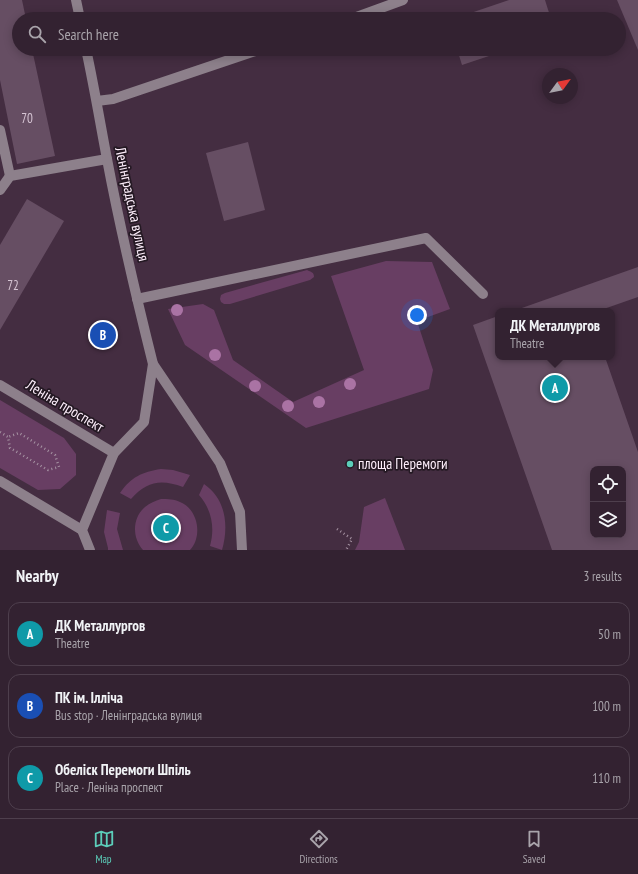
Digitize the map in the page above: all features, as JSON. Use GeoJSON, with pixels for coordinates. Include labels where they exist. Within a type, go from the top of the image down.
{"type":"FeatureCollection","features":[{"type":"Feature","properties":{"kind":"street"},"geometry":{"type":"LineString","coordinates":[[76,0],[79,12]]}},
{"type":"Feature","properties":{"kind":"street"},"geometry":{"type":"LineString","coordinates":[[370,12],[403,0]]}},
{"type":"Feature","properties":{"kind":"street","name":"Ленінградська вулиця"},"geometry":{"type":"LineString","coordinates":[[87,56],[107,159],[137,299],[153,364]]}},
{"type":"Feature","properties":{"kind":"street"},"geometry":{"type":"LineString","coordinates":[[97,101],[113,99],[241,56]]}},
{"type":"Feature","properties":{"kind":"street"},"geometry":{"type":"LineString","coordinates":[[0,130],[10,176]]}},
{"type":"Feature","properties":{"kind":"street"},"geometry":{"type":"LineString","coordinates":[[0,190],[10,176],[107,159]]}},
{"type":"Feature","properties":{"kind":"street"},"geometry":{"type":"LineString","coordinates":[[137,299],[426,238],[483,294]]}},
{"type":"Feature","properties":{"kind":"street"},"geometry":{"type":"LineString","coordinates":[[82,530],[114,453],[144,422],[153,364]]}},
{"type":"Feature","properties":{"kind":"street"},"geometry":{"type":"LineString","coordinates":[[153,364],[220,463],[240,512],[242,550]]}},
{"type":"Feature","properties":{"kind":"street","name":"Леніна проспект"},"geometry":{"type":"LineString","coordinates":[[0,385],[114,453]]}},
{"type":"Feature","properties":{"kind":"street"},"geometry":{"type":"LineString","coordinates":[[0,481],[82,530],[90,550]]}},
{"type":"Feature","properties":{"kind":"path"},"geometry":{"type":"LineString","coordinates":[[0,432],[8,437],[10,448],[48,470],[60,467],[55,456],[19,433],[8,437]]}},
{"type":"Feature","properties":{"kind":"path"},"geometry":{"type":"LineString","coordinates":[[337,529],[352,539],[346,550]]}},
{"type":"Feature","properties":{"kind":"shaded area"},"geometry":{"type":"Polygon","coordinates":[[[386,261],[432,262],[450,309],[417,321],[433,370],[429,389],[306,428],[185,345],[168,309],[203,304],[214,310],[233,360],[293,402],[364,370],[331,276],[386,261]]]}},
{"type":"Feature","properties":{"kind":"shaded area"},"geometry":{"type":"Polygon","coordinates":[[[307,270],[312,272],[314,275],[314,277],[310,280],[230,304],[224,304],[221,302],[221,295],[225,293],[307,270]]]}},
{"type":"Feature","properties":{"kind":"shaded area"},"geometry":{"type":"Polygon","coordinates":[[[0,400],[64,438],[76,454],[76,475],[60,489],[38,490],[0,468],[0,400]]]}},
{"type":"Feature","properties":{"kind":"shaded area"},"geometry":{"type":"Polygon","coordinates":[[[161,469],[173,470],[190,475],[183,487],[168,483],[155,483],[143,488],[131,499],[120,493],[128,483],[138,476],[161,469]]]}},
{"type":"Feature","properties":{"kind":"shaded area"},"geometry":{"type":"Polygon","coordinates":[[[204,484],[217,497],[224,514],[225,532],[222,550],[210,546],[212,526],[210,513],[199,495],[204,484]]]}},
{"type":"Feature","properties":{"kind":"shaded area"},"geometry":{"type":"Polygon","coordinates":[[[385,498],[405,550],[355,550],[359,542],[364,507],[385,498]]]}},
{"type":"Feature","properties":{"kind":"shaded area"},"geometry":{"type":"Polygon","coordinates":[[[161,499],[173,500],[186,505],[195,517],[197,523],[196,538],[190,550],[143,550],[139,545],[135,534],[138,517],[145,507],[161,499]]]}},
{"type":"Feature","properties":{"kind":"shaded area"},"geometry":{"type":"Polygon","coordinates":[[[107,510],[120,513],[117,529],[123,550],[108,550],[104,532],[107,510]]]}},
{"type":"Feature","properties":{"kind":"building"},"geometry":{"type":"Polygon","coordinates":[[[0,0],[22,0],[25,12],[12,12],[12,56],[34,56],[55,156],[17,164],[0,80],[0,0]]]}},
{"type":"Feature","properties":{"kind":"building"},"geometry":{"type":"Polygon","coordinates":[[[509,0],[545,0],[549,12],[474,12],[509,0]]]}},
{"type":"Feature","properties":{"kind":"building"},"geometry":{"type":"Polygon","coordinates":[[[617,0],[638,0],[638,50],[626,21],[626,12],[622,12],[617,0]]]}},
{"type":"Feature","properties":{"kind":"building"},"geometry":{"type":"Polygon","coordinates":[[[459,56],[489,56],[462,65],[459,56]]]}},
{"type":"Feature","properties":{"kind":"building"},"geometry":{"type":"Polygon","coordinates":[[[248,142],[265,210],[224,221],[206,153],[248,142]]]}},
{"type":"Feature","properties":{"kind":"building"},"geometry":{"type":"Polygon","coordinates":[[[27,199],[64,221],[0,330],[0,245],[27,199]]]}},
{"type":"Feature","properties":{"kind":"building"},"geometry":{"type":"Polygon","coordinates":[[[638,267],[638,297],[607,308],[522,308],[638,267]]]}},
{"type":"Feature","properties":{"kind":"building"},"geometry":{"type":"Polygon","coordinates":[[[495,317],[495,360],[606,360],[638,452],[638,550],[552,550],[473,325],[495,317]]]}},
{"type":"Feature","properties":{"kind":"place","name":"ПК ім. Ілліча"},"geometry":{"type":"Point","coordinates":[103,335]}},
{"type":"Feature","properties":{"kind":"place","name":"ДК Металлургов"},"geometry":{"type":"Point","coordinates":[555,388]}},
{"type":"Feature","properties":{"kind":"place","name":"площа Перемоги"},"geometry":{"type":"Point","coordinates":[350,464]}},
{"type":"Feature","properties":{"kind":"place","name":"Обеліск Перемоги Шпіль"},"geometry":{"type":"Point","coordinates":[166,528]}}]}
